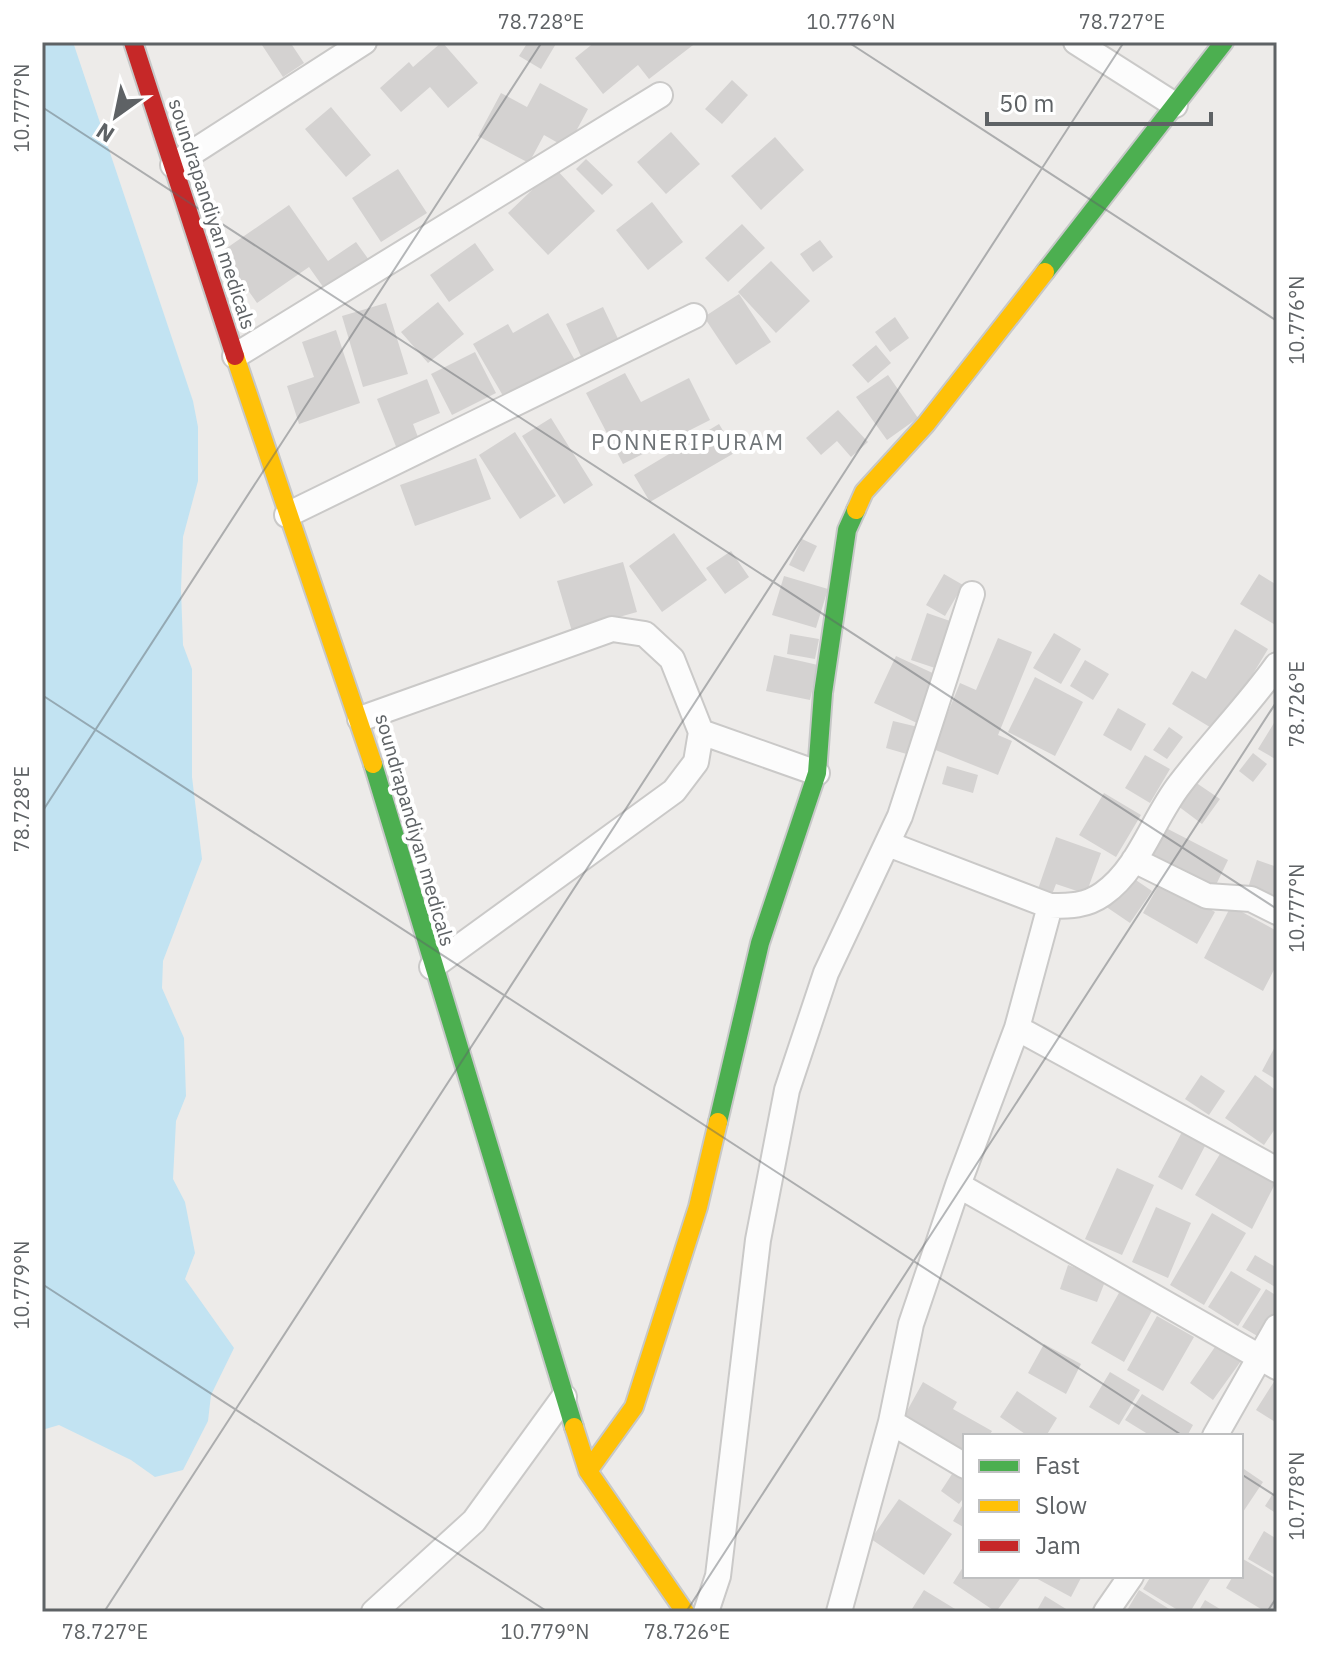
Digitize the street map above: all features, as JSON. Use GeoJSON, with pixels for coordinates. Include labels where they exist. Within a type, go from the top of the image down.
{"type":"FeatureCollection","features":[{"type":"Feature","properties":{"kind":"main road","name":"soundrapandiyan medicals"},"geometry":{"type":"LineString","coordinates":[[133,42],[287,515],[360,719],[432,967],[588,1471],[685,1612]]}},
{"type":"Feature","properties":{"kind":"main road"},"geometry":{"type":"LineString","coordinates":[[588,1471],[634,1407],[698,1207],[760,943],[817,773],[823,693],[847,530],[864,492],[926,424],[1224,42]]}},
{"type":"Feature","properties":{"kind":"street"},"geometry":{"type":"LineString","coordinates":[[173,165],[364,42]]}},
{"type":"Feature","properties":{"kind":"street"},"geometry":{"type":"LineString","coordinates":[[1076,42],[1175,105]]}},
{"type":"Feature","properties":{"kind":"street"},"geometry":{"type":"LineString","coordinates":[[235,356],[660,95]]}},
{"type":"Feature","properties":{"kind":"street"},"geometry":{"type":"LineString","coordinates":[[287,515],[694,316]]}},
{"type":"Feature","properties":{"kind":"street"},"geometry":{"type":"LineString","coordinates":[[706,1612],[718,1576],[758,1240],[787,1090],[826,973],[888,844],[972,594]]}},
{"type":"Feature","properties":{"kind":"street"},"geometry":{"type":"LineString","coordinates":[[360,719],[612,629],[645,634],[672,659],[701,732],[696,762],[674,791],[432,967]]}},
{"type":"Feature","properties":{"kind":"street"},"geometry":{"type":"LineString","coordinates":[[888,844],[1050,906],[1079,906],[1104,893],[1134,860],[1179,785],[1248,705],[1277,665]]}},
{"type":"Feature","properties":{"kind":"street"},"geometry":{"type":"LineString","coordinates":[[701,732],[817,773]]}},
{"type":"Feature","properties":{"kind":"street"},"geometry":{"type":"LineString","coordinates":[[1134,860],[1207,896],[1251,899],[1277,912]]}},
{"type":"Feature","properties":{"kind":"street"},"geometry":{"type":"LineString","coordinates":[[839,1612],[891,1422],[911,1324],[958,1185],[1017,1028],[1050,906]]}},
{"type":"Feature","properties":{"kind":"street"},"geometry":{"type":"LineString","coordinates":[[1017,1028],[1277,1170]]}},
{"type":"Feature","properties":{"kind":"street"},"geometry":{"type":"LineString","coordinates":[[958,1185],[1269,1362]]}},
{"type":"Feature","properties":{"kind":"street"},"geometry":{"type":"LineString","coordinates":[[1216,1434],[1269,1362],[1277,1327]]}},
{"type":"Feature","properties":{"kind":"street"},"geometry":{"type":"LineString","coordinates":[[374,1612],[474,1521],[564,1397]]}},
{"type":"Feature","properties":{"kind":"street"},"geometry":{"type":"LineString","coordinates":[[891,1422],[963,1465]]}},
{"type":"Feature","properties":{"kind":"street"},"geometry":{"type":"LineString","coordinates":[[1106,1612],[1130,1578]]}},
{"type":"Feature","properties":{"kind":"water"},"geometry":{"type":"Polygon","coordinates":[[[42,42],[73,42],[193,401],[198,427],[198,481],[183,537],[181,590],[183,645],[192,669],[192,777],[202,859],[163,961],[162,988],[184,1038],[186,1096],[176,1121],[173,1179],[185,1202],[195,1253],[185,1279],[234,1348],[211,1395],[208,1421],[183,1470],[155,1477],[131,1460],[59,1425],[42,1430],[42,42]]]}},
{"type":"Feature","properties":{"kind":"building"},"geometry":{"type":"Polygon","coordinates":[[[260,42],[290,42],[304,63],[283,77],[260,42]]]}},
{"type":"Feature","properties":{"kind":"building"},"geometry":{"type":"Polygon","coordinates":[[[442,42],[478,83],[448,108],[430,87],[401,112],[380,88],[409,62],[413,67],[442,42]]]}},
{"type":"Feature","properties":{"kind":"building"},"geometry":{"type":"Polygon","coordinates":[[[528,42],[557,42],[541,69],[519,56],[528,42]]]}},
{"type":"Feature","properties":{"kind":"building"},"geometry":{"type":"Polygon","coordinates":[[[595,42],[697,42],[649,79],[638,65],[603,94],[575,58],[595,42]]]}},
{"type":"Feature","properties":{"kind":"building"},"geometry":{"type":"Polygon","coordinates":[[[732,80],[748,95],[722,124],[705,109],[732,80]]]}},
{"type":"Feature","properties":{"kind":"building"},"geometry":{"type":"Polygon","coordinates":[[[540,83],[588,109],[567,148],[544,135],[529,163],[478,136],[501,93],[527,107],[540,83]]]}},
{"type":"Feature","properties":{"kind":"building"},"geometry":{"type":"Polygon","coordinates":[[[331,107],[371,155],[346,177],[305,129],[331,107]]]}},
{"type":"Feature","properties":{"kind":"building"},"geometry":{"type":"Polygon","coordinates":[[[671,132],[700,164],[666,194],[637,162],[671,132]]]}},
{"type":"Feature","properties":{"kind":"building"},"geometry":{"type":"Polygon","coordinates":[[[775,137],[804,170],[761,210],[731,176],[775,137]]]}},
{"type":"Feature","properties":{"kind":"building"},"geometry":{"type":"Polygon","coordinates":[[[586,159],[613,185],[602,195],[576,169],[586,159]]]}},
{"type":"Feature","properties":{"kind":"building"},"geometry":{"type":"Polygon","coordinates":[[[555,168],[595,211],[548,255],[508,213],[555,168]]]}},
{"type":"Feature","properties":{"kind":"building"},"geometry":{"type":"Polygon","coordinates":[[[398,169],[427,213],[381,242],[352,198],[398,169]]]}},
{"type":"Feature","properties":{"kind":"building"},"geometry":{"type":"Polygon","coordinates":[[[652,202],[683,242],[648,270],[616,230],[652,202]]]}},
{"type":"Feature","properties":{"kind":"building"},"geometry":{"type":"Polygon","coordinates":[[[289,205],[328,261],[356,242],[369,260],[326,291],[309,267],[257,303],[221,252],[289,205]]]}},
{"type":"Feature","properties":{"kind":"building"},"geometry":{"type":"Polygon","coordinates":[[[742,224],[765,248],[728,282],[705,258],[742,224]]]}},
{"type":"Feature","properties":{"kind":"building"},"geometry":{"type":"Polygon","coordinates":[[[820,240],[833,257],[813,272],[800,254],[820,240]]]}},
{"type":"Feature","properties":{"kind":"building"},"geometry":{"type":"Polygon","coordinates":[[[475,243],[494,270],[449,302],[430,275],[475,243]]]}},
{"type":"Feature","properties":{"kind":"building"},"geometry":{"type":"Polygon","coordinates":[[[771,261],[810,301],[776,333],[738,292],[771,261]]]}},
{"type":"Feature","properties":{"kind":"building"},"geometry":{"type":"Polygon","coordinates":[[[739,294],[771,342],[736,365],[704,317],[739,294]]]}},
{"type":"Feature","properties":{"kind":"building"},"geometry":{"type":"Polygon","coordinates":[[[438,302],[464,334],[428,363],[401,332],[438,302]]]}},
{"type":"Feature","properties":{"kind":"building"},"geometry":{"type":"Polygon","coordinates":[[[386,303],[408,374],[363,387],[342,316],[386,303]]]}},
{"type":"Feature","properties":{"kind":"building"},"geometry":{"type":"Polygon","coordinates":[[[603,307],[622,347],[585,365],[566,324],[603,307]]]}},
{"type":"Feature","properties":{"kind":"building"},"geometry":{"type":"Polygon","coordinates":[[[548,313],[576,362],[506,401],[473,344],[508,324],[513,333],[548,313]]]}},
{"type":"Feature","properties":{"kind":"building"},"geometry":{"type":"Polygon","coordinates":[[[895,317],[909,338],[890,352],[875,332],[895,317]]]}},
{"type":"Feature","properties":{"kind":"building"},"geometry":{"type":"Polygon","coordinates":[[[336,330],[360,403],[299,424],[287,386],[314,377],[302,342],[336,330]]]}},
{"type":"Feature","properties":{"kind":"building"},"geometry":{"type":"Polygon","coordinates":[[[876,345],[891,363],[868,383],[852,365],[876,345]]]}},
{"type":"Feature","properties":{"kind":"building"},"geometry":{"type":"Polygon","coordinates":[[[475,352],[496,393],[452,415],[431,374],[475,352]]]}},
{"type":"Feature","properties":{"kind":"building"},"geometry":{"type":"Polygon","coordinates":[[[625,373],[641,402],[689,378],[710,420],[623,464],[586,393],[625,373]]]}},
{"type":"Feature","properties":{"kind":"building"},"geometry":{"type":"Polygon","coordinates":[[[888,375],[918,418],[887,440],[856,397],[888,375]]]}},
{"type":"Feature","properties":{"kind":"building"},"geometry":{"type":"Polygon","coordinates":[[[427,379],[440,413],[413,424],[421,445],[399,454],[377,399],[427,379]]]}},
{"type":"Feature","properties":{"kind":"building"},"geometry":{"type":"Polygon","coordinates":[[[838,410],[868,442],[851,457],[837,441],[821,455],[806,438],[838,410]]]}},
{"type":"Feature","properties":{"kind":"building"},"geometry":{"type":"Polygon","coordinates":[[[551,418],[593,485],[564,504],[522,436],[551,418]]]}},
{"type":"Feature","properties":{"kind":"building"},"geometry":{"type":"Polygon","coordinates":[[[719,424],[736,452],[650,502],[634,475],[719,424]]]}},
{"type":"Feature","properties":{"kind":"building"},"geometry":{"type":"Polygon","coordinates":[[[515,432],[556,496],[520,519],[479,455],[515,432]]]}},
{"type":"Feature","properties":{"kind":"building"},"geometry":{"type":"Polygon","coordinates":[[[476,458],[491,499],[415,526],[400,485],[476,458]]]}},
{"type":"Feature","properties":{"kind":"building"},"geometry":{"type":"Polygon","coordinates":[[[674,533],[707,580],[662,612],[629,566],[674,533]]]}},
{"type":"Feature","properties":{"kind":"building"},"geometry":{"type":"Polygon","coordinates":[[[802,539],[817,546],[804,572],[789,565],[802,539]]]}},
{"type":"Feature","properties":{"kind":"building"},"geometry":{"type":"Polygon","coordinates":[[[731,551],[749,577],[725,594],[706,568],[731,551]]]}},
{"type":"Feature","properties":{"kind":"building"},"geometry":{"type":"Polygon","coordinates":[[[623,562],[637,612],[601,622],[574,638],[557,581],[623,562]]]}},
{"type":"Feature","properties":{"kind":"building"},"geometry":{"type":"Polygon","coordinates":[[[944,574],[963,585],[945,616],[926,605],[944,574]]]}},
{"type":"Feature","properties":{"kind":"building"},"geometry":{"type":"Polygon","coordinates":[[[1259,574],[1277,585],[1277,626],[1240,604],[1259,574]]]}},
{"type":"Feature","properties":{"kind":"building"},"geometry":{"type":"Polygon","coordinates":[[[784,576],[828,589],[816,628],[772,615],[784,576]]]}},
{"type":"Feature","properties":{"kind":"building"},"geometry":{"type":"Polygon","coordinates":[[[927,613],[953,622],[938,669],[911,660],[927,613]]]}},
{"type":"Feature","properties":{"kind":"building"},"geometry":{"type":"Polygon","coordinates":[[[1235,629],[1268,649],[1218,732],[1172,704],[1192,671],[1206,679],[1235,629]]]}},
{"type":"Feature","properties":{"kind":"building"},"geometry":{"type":"Polygon","coordinates":[[[1054,633],[1081,649],[1061,684],[1033,668],[1054,633]]]}},
{"type":"Feature","properties":{"kind":"building"},"geometry":{"type":"Polygon","coordinates":[[[790,634],[819,639],[815,659],[787,654],[790,634]]]}},
{"type":"Feature","properties":{"kind":"building"},"geometry":{"type":"Polygon","coordinates":[[[998,638],[1032,652],[998,735],[1012,741],[998,775],[933,749],[960,683],[976,690],[998,638]]]}},
{"type":"Feature","properties":{"kind":"building"},"geometry":{"type":"Polygon","coordinates":[[[774,655],[818,665],[810,700],[766,691],[774,655]]]}},
{"type":"Feature","properties":{"kind":"building"},"geometry":{"type":"Polygon","coordinates":[[[896,656],[939,676],[917,723],[874,703],[896,656]]]}},
{"type":"Feature","properties":{"kind":"building"},"geometry":{"type":"Polygon","coordinates":[[[1085,660],[1109,674],[1093,700],[1070,686],[1085,660]]]}},
{"type":"Feature","properties":{"kind":"building"},"geometry":{"type":"Polygon","coordinates":[[[1035,677],[1083,702],[1055,756],[1008,732],[1035,677]]]}},
{"type":"Feature","properties":{"kind":"building"},"geometry":{"type":"Polygon","coordinates":[[[1118,708],[1146,724],[1131,751],[1103,735],[1118,708]]]}},
{"type":"Feature","properties":{"kind":"building"},"geometry":{"type":"Polygon","coordinates":[[[1277,718],[1277,760],[1258,749],[1277,718]]]}},
{"type":"Feature","properties":{"kind":"building"},"geometry":{"type":"Polygon","coordinates":[[[893,721],[918,727],[910,755],[886,748],[893,721]]]}},
{"type":"Feature","properties":{"kind":"building"},"geometry":{"type":"Polygon","coordinates":[[[1169,727],[1183,737],[1167,759],[1153,750],[1169,727]]]}},
{"type":"Feature","properties":{"kind":"building"},"geometry":{"type":"Polygon","coordinates":[[[1253,753],[1267,764],[1253,782],[1239,771],[1253,753]]]}},
{"type":"Feature","properties":{"kind":"building"},"geometry":{"type":"Polygon","coordinates":[[[1145,755],[1170,769],[1150,803],[1125,788],[1145,755]]]}},
{"type":"Feature","properties":{"kind":"building"},"geometry":{"type":"Polygon","coordinates":[[[947,766],[978,775],[973,793],[942,784],[947,766]]]}},
{"type":"Feature","properties":{"kind":"building"},"geometry":{"type":"Polygon","coordinates":[[[1195,782],[1220,799],[1202,824],[1178,806],[1195,782]]]}},
{"type":"Feature","properties":{"kind":"building"},"geometry":{"type":"Polygon","coordinates":[[[1104,793],[1141,815],[1116,857],[1079,835],[1104,793]]]}},
{"type":"Feature","properties":{"kind":"building"},"geometry":{"type":"Polygon","coordinates":[[[1166,828],[1228,860],[1214,889],[1151,857],[1166,828]]]}},
{"type":"Feature","properties":{"kind":"building"},"geometry":{"type":"Polygon","coordinates":[[[1056,837],[1101,853],[1086,894],[1056,884],[1051,897],[1037,892],[1056,837]]]}},
{"type":"Feature","properties":{"kind":"building"},"geometry":{"type":"Polygon","coordinates":[[[1257,860],[1277,867],[1277,901],[1247,891],[1257,860]]]}},
{"type":"Feature","properties":{"kind":"building"},"geometry":{"type":"Polygon","coordinates":[[[1127,874],[1152,891],[1130,923],[1105,906],[1127,874]]]}},
{"type":"Feature","properties":{"kind":"building"},"geometry":{"type":"Polygon","coordinates":[[[1161,881],[1215,912],[1197,944],[1143,913],[1161,881]]]}},
{"type":"Feature","properties":{"kind":"building"},"geometry":{"type":"Polygon","coordinates":[[[1231,906],[1277,931],[1277,964],[1263,991],[1204,958],[1231,906]]]}},
{"type":"Feature","properties":{"kind":"building"},"geometry":{"type":"Polygon","coordinates":[[[1277,1043],[1277,1080],[1262,1071],[1277,1043]]]}},
{"type":"Feature","properties":{"kind":"building"},"geometry":{"type":"Polygon","coordinates":[[[1201,1075],[1225,1091],[1209,1115],[1185,1099],[1201,1075]]]}},
{"type":"Feature","properties":{"kind":"building"},"geometry":{"type":"Polygon","coordinates":[[[1255,1075],[1277,1091],[1277,1126],[1264,1145],[1225,1118],[1255,1075]]]}},
{"type":"Feature","properties":{"kind":"building"},"geometry":{"type":"Polygon","coordinates":[[[1182,1132],[1206,1144],[1182,1190],[1158,1177],[1182,1132]]]}},
{"type":"Feature","properties":{"kind":"building"},"geometry":{"type":"Polygon","coordinates":[[[1223,1149],[1277,1180],[1252,1229],[1195,1195],[1223,1149]]]}},
{"type":"Feature","properties":{"kind":"building"},"geometry":{"type":"Polygon","coordinates":[[[1117,1168],[1154,1185],[1122,1255],[1085,1239],[1117,1168]]]}},
{"type":"Feature","properties":{"kind":"building"},"geometry":{"type":"Polygon","coordinates":[[[1156,1207],[1191,1223],[1168,1278],[1132,1262],[1156,1207]]]}},
{"type":"Feature","properties":{"kind":"building"},"geometry":{"type":"Polygon","coordinates":[[[1212,1213],[1246,1233],[1204,1305],[1170,1285],[1212,1213]]]}},
{"type":"Feature","properties":{"kind":"building"},"geometry":{"type":"Polygon","coordinates":[[[1255,1255],[1277,1268],[1277,1288],[1246,1270],[1255,1255]]]}},
{"type":"Feature","properties":{"kind":"building"},"geometry":{"type":"Polygon","coordinates":[[[1068,1265],[1106,1279],[1097,1302],[1060,1289],[1068,1265]]]}},
{"type":"Feature","properties":{"kind":"building"},"geometry":{"type":"Polygon","coordinates":[[[1231,1271],[1261,1289],[1238,1326],[1208,1307],[1231,1271]]]}},
{"type":"Feature","properties":{"kind":"building"},"geometry":{"type":"Polygon","coordinates":[[[1266,1289],[1277,1296],[1277,1308],[1259,1337],[1242,1327],[1266,1289]]]}},
{"type":"Feature","properties":{"kind":"building"},"geometry":{"type":"Polygon","coordinates":[[[1120,1291],[1153,1309],[1124,1362],[1091,1343],[1120,1291]]]}},
{"type":"Feature","properties":{"kind":"building"},"geometry":{"type":"Polygon","coordinates":[[[1157,1316],[1194,1337],[1163,1391],[1127,1370],[1157,1316]]]}},
{"type":"Feature","properties":{"kind":"building"},"geometry":{"type":"Polygon","coordinates":[[[1044,1344],[1081,1364],[1066,1394],[1028,1373],[1044,1344]]]}},
{"type":"Feature","properties":{"kind":"building"},"geometry":{"type":"Polygon","coordinates":[[[1217,1344],[1241,1361],[1213,1400],[1190,1383],[1217,1344]]]}},
{"type":"Feature","properties":{"kind":"building"},"geometry":{"type":"Polygon","coordinates":[[[1110,1372],[1140,1390],[1119,1425],[1089,1407],[1110,1372]]]}},
{"type":"Feature","properties":{"kind":"building"},"geometry":{"type":"Polygon","coordinates":[[[1277,1377],[1277,1423],[1256,1410],[1277,1377]]]}},
{"type":"Feature","properties":{"kind":"building"},"geometry":{"type":"Polygon","coordinates":[[[923,1382],[957,1402],[953,1409],[992,1431],[990,1434],[963,1434],[963,1455],[902,1420],[923,1382]]]}},
{"type":"Feature","properties":{"kind":"building"},"geometry":{"type":"Polygon","coordinates":[[[1017,1391],[1057,1418],[1047,1434],[1025,1434],[1000,1417],[1017,1391]]]}},
{"type":"Feature","properties":{"kind":"building"},"geometry":{"type":"Polygon","coordinates":[[[1142,1394],[1193,1425],[1188,1434],[1148,1434],[1125,1420],[1142,1394]]]}},
{"type":"Feature","properties":{"kind":"building"},"geometry":{"type":"Polygon","coordinates":[[[956,1468],[963,1473],[963,1499],[959,1504],[941,1491],[956,1468]]]}},
{"type":"Feature","properties":{"kind":"building"},"geometry":{"type":"Polygon","coordinates":[[[1243,1468],[1263,1482],[1243,1512],[1243,1468]]]}},
{"type":"Feature","properties":{"kind":"building"},"geometry":{"type":"Polygon","coordinates":[[[1277,1487],[1277,1514],[1265,1506],[1277,1487]]]}},
{"type":"Feature","properties":{"kind":"building"},"geometry":{"type":"Polygon","coordinates":[[[899,1499],[952,1534],[924,1575],[871,1539],[899,1499]]]}},
{"type":"Feature","properties":{"kind":"building"},"geometry":{"type":"Polygon","coordinates":[[[963,1504],[963,1527],[953,1521],[963,1504]]]}},
{"type":"Feature","properties":{"kind":"building"},"geometry":{"type":"Polygon","coordinates":[[[1264,1531],[1277,1539],[1277,1576],[1248,1559],[1264,1531]]]}},
{"type":"Feature","properties":{"kind":"building"},"geometry":{"type":"Polygon","coordinates":[[[1243,1559],[1277,1579],[1275,1612],[1266,1612],[1226,1588],[1232,1578],[1243,1578],[1243,1559]]]}},
{"type":"Feature","properties":{"kind":"building"},"geometry":{"type":"Polygon","coordinates":[[[963,1567],[963,1578],[1021,1578],[996,1612],[953,1583],[963,1567]]]}},
{"type":"Feature","properties":{"kind":"building"},"geometry":{"type":"Polygon","coordinates":[[[1036,1578],[1081,1578],[1071,1597],[1036,1578]]]}},
{"type":"Feature","properties":{"kind":"building"},"geometry":{"type":"Polygon","coordinates":[[[1150,1578],[1211,1578],[1190,1612],[1181,1612],[1143,1589],[1150,1578]]]}},
{"type":"Feature","properties":{"kind":"building"},"geometry":{"type":"Polygon","coordinates":[[[924,1590],[960,1612],[910,1612],[924,1590]]]}},
{"type":"Feature","properties":{"kind":"building"},"geometry":{"type":"Polygon","coordinates":[[[1139,1590],[1174,1612],[1126,1612],[1139,1590]]]}},
{"type":"Feature","properties":{"kind":"building"},"geometry":{"type":"Polygon","coordinates":[[[1045,1596],[1071,1612],[1036,1612],[1045,1596]]]}},
{"type":"Feature","properties":{"kind":"building"},"geometry":{"type":"Polygon","coordinates":[[[1205,1600],[1225,1612],[1198,1612],[1205,1600]]]}},
{"type":"Feature","properties":{"kind":"traffic: fast"},"geometry":{"type":"LineString","coordinates":[[1045,272],[1224,42]]}},
{"type":"Feature","properties":{"kind":"traffic: fast"},"geometry":{"type":"LineString","coordinates":[[718,1122],[760,943],[817,773],[823,693],[847,530],[856,510]]}},
{"type":"Feature","properties":{"kind":"traffic: fast"},"geometry":{"type":"LineString","coordinates":[[373,764],[574,1427]]}},
{"type":"Feature","properties":{"kind":"traffic: slow"},"geometry":{"type":"LineString","coordinates":[[856,510],[864,492],[926,424],[1045,272]]}},
{"type":"Feature","properties":{"kind":"traffic: slow"},"geometry":{"type":"LineString","coordinates":[[235,356],[373,764]]}},
{"type":"Feature","properties":{"kind":"traffic: slow"},"geometry":{"type":"LineString","coordinates":[[588,1471],[634,1407],[698,1207],[718,1122]]}},
{"type":"Feature","properties":{"kind":"traffic: slow"},"geometry":{"type":"LineString","coordinates":[[574,1427],[588,1471],[685,1612]]}},
{"type":"Feature","properties":{"kind":"traffic: jam"},"geometry":{"type":"LineString","coordinates":[[133,42],[235,356]]}},
{"type":"Feature","properties":{"kind":"district","name":"PONNERIPURAM"},"geometry":{"type":"Point","coordinates":[688,442]}}]}
